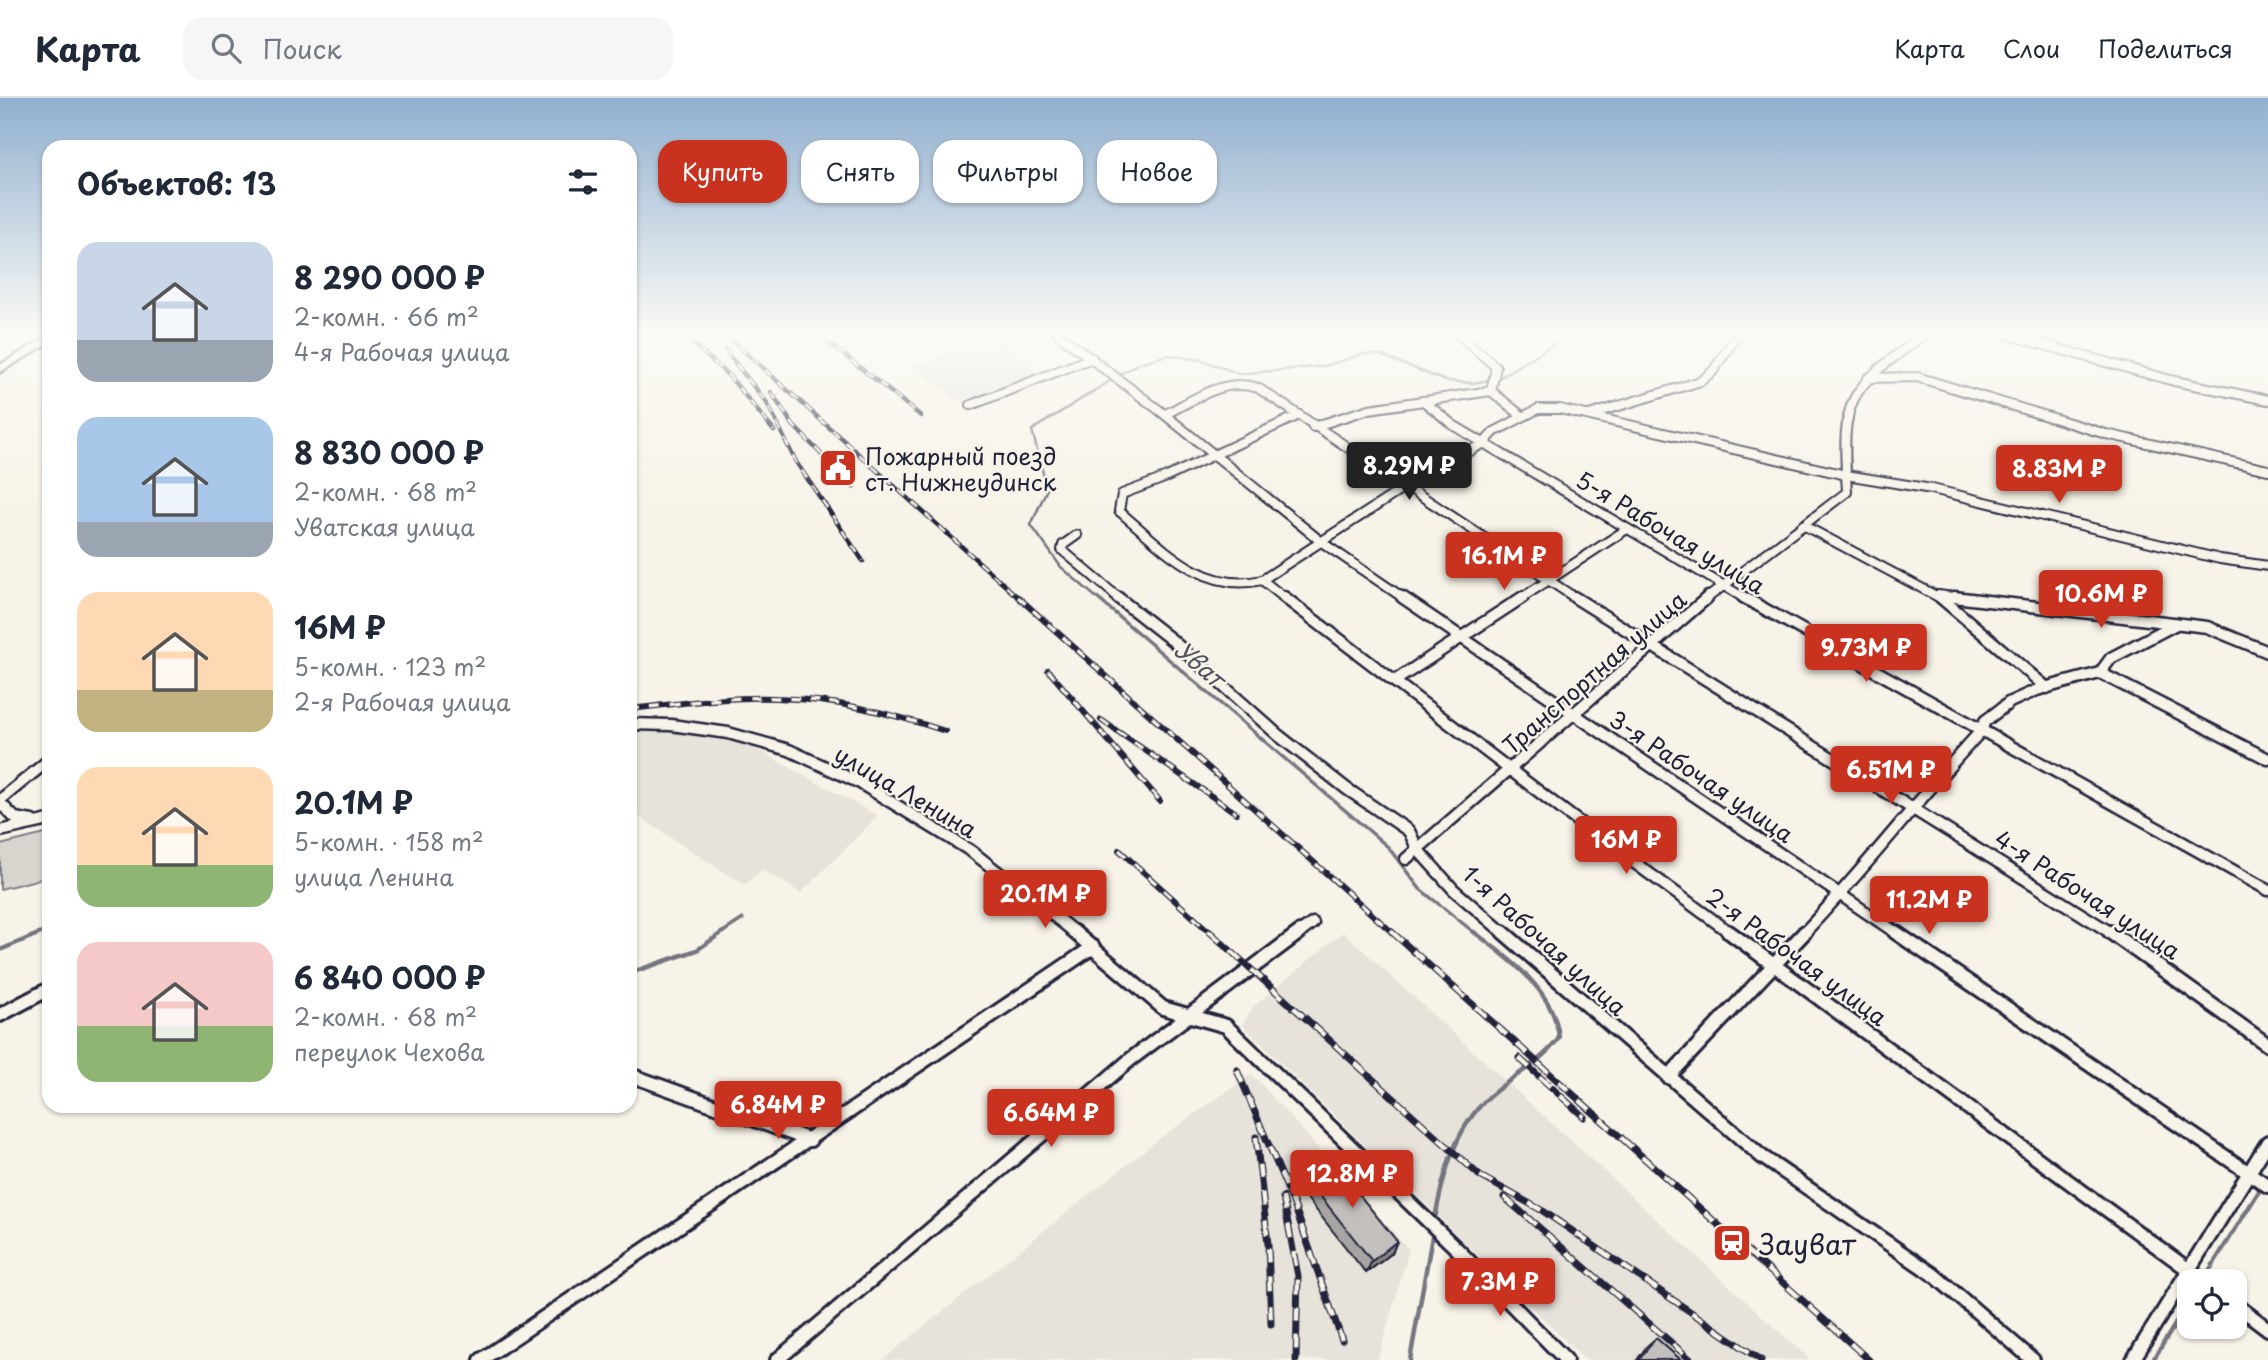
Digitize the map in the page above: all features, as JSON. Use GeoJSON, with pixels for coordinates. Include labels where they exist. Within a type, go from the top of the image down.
{"type":"FeatureCollection","features":[{"type":"Feature","properties":{"kind":"street"},"geometry":{"type":"LineString","coordinates":[[971,405],[1002,393]]}},
{"type":"Feature","properties":{"kind":"street","name":"3-я Рабочая улица"},"geometry":{"type":"LineString","coordinates":[[1137,393],[1323,542],[2268,1186]]}},
{"type":"Feature","properties":{"kind":"street","name":"4-я Рабочая улица"},"geometry":{"type":"LineString","coordinates":[[1166,414],[1211,393]]}},
{"type":"Feature","properties":{"kind":"street","name":"4-я Рабочая улица"},"geometry":{"type":"LineString","coordinates":[[1266,393],[1313,427],[1400,484],[1407,485],[1546,580],[1912,806],[2150,958],[2268,1045]]}},
{"type":"Feature","properties":{"kind":"street"},"geometry":{"type":"LineString","coordinates":[[1313,427],[1369,409],[1426,403],[1477,393]]}},
{"type":"Feature","properties":{"kind":"street"},"geometry":{"type":"LineString","coordinates":[[1493,393],[1501,402],[1522,416]]}},
{"type":"Feature","properties":{"kind":"street"},"geometry":{"type":"LineString","coordinates":[[1588,416],[1663,393]]}},
{"type":"Feature","properties":{"kind":"street","name":"Транспортная улица"},"geometry":{"type":"LineString","coordinates":[[1406,859],[1722,585],[1847,492],[1846,415],[1859,393]]}},
{"type":"Feature","properties":{"kind":"street"},"geometry":{"type":"LineString","coordinates":[[1970,393],[2106,434],[2268,470]]}},
{"type":"Feature","properties":{"kind":"street"},"geometry":{"type":"LineString","coordinates":[[2233,393],[2268,400]]}},
{"type":"Feature","properties":{"kind":"street","name":"5-я Рабочая улица"},"geometry":{"type":"LineString","coordinates":[[1426,403],[1484,443],[1722,585],[2268,891]]}},
{"type":"Feature","properties":{"kind":"street"},"geometry":{"type":"LineString","coordinates":[[1299,415],[1122,494],[1119,511],[1192,569],[1225,584],[1245,587],[1262,580],[1323,542],[1407,485],[1484,443],[1494,432],[1538,409],[1588,416],[1846,475],[1932,489],[2220,559],[2268,566]]}},
{"type":"Feature","properties":{"kind":"street"},"geometry":{"type":"LineString","coordinates":[[1803,525],[1938,595],[2047,688]]}},
{"type":"Feature","properties":{"kind":"street"},"geometry":{"type":"LineString","coordinates":[[1396,680],[1465,638],[1546,580],[1627,528]]}},
{"type":"Feature","properties":{"kind":"street","name":"1-я Рабочая улица"},"geometry":{"type":"LineString","coordinates":[[1077,535],[1063,545],[1067,557],[1173,641],[1278,735],[1347,789],[1409,831],[1418,850],[1454,890],[1668,1077],[1761,1156],[1934,1275],[2033,1360]]}},
{"type":"Feature","properties":{"kind":"street","name":"2-я Рабочая улица"},"geometry":{"type":"LineString","coordinates":[[1262,580],[1396,680],[1510,770],[1773,966],[2188,1269]]}},
{"type":"Feature","properties":{"kind":"street"},"geometry":{"type":"LineString","coordinates":[[1938,595],[2207,627],[2268,652]]}},
{"type":"Feature","properties":{"kind":"street"},"geometry":{"type":"LineString","coordinates":[[1668,1077],[1840,895],[1912,806],[1981,731],[1985,721],[2010,702],[2100,673],[2111,658],[2176,624]]}},
{"type":"Feature","properties":{"kind":"street"},"geometry":{"type":"LineString","coordinates":[[2100,673],[2268,759]]}},
{"type":"Feature","properties":{"kind":"street","name":"улица Ленина"},"geometry":{"type":"LineString","coordinates":[[637,724],[671,725],[728,733],[789,751],[860,783],[971,851],[1093,947],[1163,1008],[1226,1026],[1459,1251],[1566,1360]]}},
{"type":"Feature","properties":{"kind":"street"},"geometry":{"type":"LineString","coordinates":[[42,766],[0,802],[15,818],[42,821]]}},
{"type":"Feature","properties":{"kind":"street"},"geometry":{"type":"LineString","coordinates":[[0,831],[42,821]]}},
{"type":"Feature","properties":{"kind":"street"},"geometry":{"type":"LineString","coordinates":[[777,1360],[1188,1014],[1313,923]]}},
{"type":"Feature","properties":{"kind":"street"},"geometry":{"type":"LineString","coordinates":[[481,1360],[1093,947]]}},
{"type":"Feature","properties":{"kind":"street"},"geometry":{"type":"LineString","coordinates":[[0,1015],[42,993]]}},
{"type":"Feature","properties":{"kind":"street"},"geometry":{"type":"LineString","coordinates":[[637,1077],[810,1140]]}},
{"type":"Feature","properties":{"kind":"street"},"geometry":{"type":"LineString","coordinates":[[2188,1269],[2268,1142]]}},
{"type":"Feature","properties":{"kind":"street"},"geometry":{"type":"LineString","coordinates":[[2133,1360],[2177,1287]]}},
{"type":"Feature","properties":{"kind":"street"},"geometry":{"type":"LineString","coordinates":[[2247,1313],[2268,1329]]}},
{"type":"Feature","properties":{"kind":"shaded area"},"geometry":{"type":"Polygon","coordinates":[[[948,393],[993,393],[964,404],[948,393]]]}},
{"type":"Feature","properties":{"kind":"shaded area"},"geometry":{"type":"Polygon","coordinates":[[[637,729],[699,732],[749,745],[878,816],[801,893],[763,870],[744,885],[637,816],[637,729]]]}},
{"type":"Feature","properties":{"kind":"shaded area"},"geometry":{"type":"Polygon","coordinates":[[[42,835],[42,879],[0,889],[0,845],[42,835]]]}},
{"type":"Feature","properties":{"kind":"shaded area"},"geometry":{"type":"Polygon","coordinates":[[[1343,932],[1810,1360],[1585,1360],[1242,1025],[1253,1007],[1343,932]]]}},
{"type":"Feature","properties":{"kind":"shaded area"},"geometry":{"type":"Polygon","coordinates":[[[1252,1074],[1409,1250],[1378,1360],[882,1360],[1160,1138],[1252,1074]]]}},
{"type":"Feature","properties":{"kind":"building"},"geometry":{"type":"Polygon","coordinates":[[[1331,1160],[1397,1241],[1372,1261],[1306,1178],[1331,1160]]]}},
{"type":"Feature","properties":{"kind":"building"},"geometry":{"type":"Polygon","coordinates":[[[1656,1338],[1681,1360],[1639,1360],[1656,1338]]]}},
{"type":"Feature","properties":{"kind":"waterway","name":"Уват"},"geometry":{"type":"LineString","coordinates":[[1091,393],[1032,430],[1047,489],[1031,525],[1061,567],[1098,599]]}},
{"type":"Feature","properties":{"kind":"waterway","name":"Уват"},"geometry":{"type":"LineString","coordinates":[[1096,597],[1388,847],[1420,889],[1476,934]]}},
{"type":"Feature","properties":{"kind":"waterway"},"geometry":{"type":"LineString","coordinates":[[722,933],[743,919]]}},
{"type":"Feature","properties":{"kind":"waterway"},"geometry":{"type":"LineString","coordinates":[[0,950],[42,932]]}},
{"type":"Feature","properties":{"kind":"waterway","name":"Уват"},"geometry":{"type":"LineString","coordinates":[[1434,1224],[1447,1168],[1471,1118],[1497,1090],[1538,1060],[1559,1038],[1556,1021],[1540,991],[1516,965],[1474,932]]}},
{"type":"Feature","properties":{"kind":"waterway"},"geometry":{"type":"LineString","coordinates":[[637,971],[697,950],[722,933]]}},
{"type":"Feature","properties":{"kind":"waterway"},"geometry":{"type":"LineString","coordinates":[[2210,1269],[2268,1177]]}},
{"type":"Feature","properties":{"kind":"waterway","name":"Уват"},"geometry":{"type":"LineString","coordinates":[[1410,1360],[1433,1231]]}},
{"type":"Feature","properties":{"kind":"waterway"},"geometry":{"type":"LineString","coordinates":[[2153,1360],[2177,1321]]}},
{"type":"Feature","properties":{"kind":"railway"},"geometry":{"type":"LineString","coordinates":[[743,393],[774,431]]}},
{"type":"Feature","properties":{"kind":"railway"},"geometry":{"type":"LineString","coordinates":[[759,393],[767,403],[796,462],[863,561]]}},
{"type":"Feature","properties":{"kind":"railway"},"geometry":{"type":"LineString","coordinates":[[772,393],[793,425],[853,487]]}},
{"type":"Feature","properties":{"kind":"railway"},"geometry":{"type":"LineString","coordinates":[[791,393],[1020,599]]}},
{"type":"Feature","properties":{"kind":"railway"},"geometry":{"type":"LineString","coordinates":[[892,393],[921,416]]}},
{"type":"Feature","properties":{"kind":"railway"},"geometry":{"type":"LineString","coordinates":[[1018,597],[1394,934]]}},
{"type":"Feature","properties":{"kind":"railway"},"geometry":{"type":"LineString","coordinates":[[1048,670],[1160,801]]}},
{"type":"Feature","properties":{"kind":"railway"},"geometry":{"type":"LineString","coordinates":[[637,708],[739,698],[798,699],[862,708],[945,731]]}},
{"type":"Feature","properties":{"kind":"railway"},"geometry":{"type":"LineString","coordinates":[[1101,720],[1236,813]]}},
{"type":"Feature","properties":{"kind":"railway"},"geometry":{"type":"LineString","coordinates":[[1119,850],[1212,934]]}},
{"type":"Feature","properties":{"kind":"railway"},"geometry":{"type":"LineString","coordinates":[[1210,932],[1480,1176],[1543,1211],[1761,1360]]}},
{"type":"Feature","properties":{"kind":"railway"},"geometry":{"type":"LineString","coordinates":[[1392,932],[1869,1360]]}},
{"type":"Feature","properties":{"kind":"railway"},"geometry":{"type":"LineString","coordinates":[[1519,1058],[1584,1117]]}},
{"type":"Feature","properties":{"kind":"railway"},"geometry":{"type":"LineString","coordinates":[[1237,1070],[1293,1202],[1342,1340]]}},
{"type":"Feature","properties":{"kind":"railway"},"geometry":{"type":"LineString","coordinates":[[1256,1137],[1268,1244],[1271,1324]]}},
{"type":"Feature","properties":{"kind":"railway"},"geometry":{"type":"LineString","coordinates":[[1283,1197],[1298,1276],[1296,1360]]}},
{"type":"Feature","properties":{"kind":"railway"},"geometry":{"type":"LineString","coordinates":[[1504,1197],[1691,1360]]}},
{"type":"Feature","properties":{"kind":"place","name":"Пожарный поезд ст. Нижнеудинск"},"geometry":{"type":"Point","coordinates":[838,468]}},
{"type":"Feature","properties":{"kind":"place","name":"Зауват"},"geometry":{"type":"Point","coordinates":[1732,1243]}}]}
